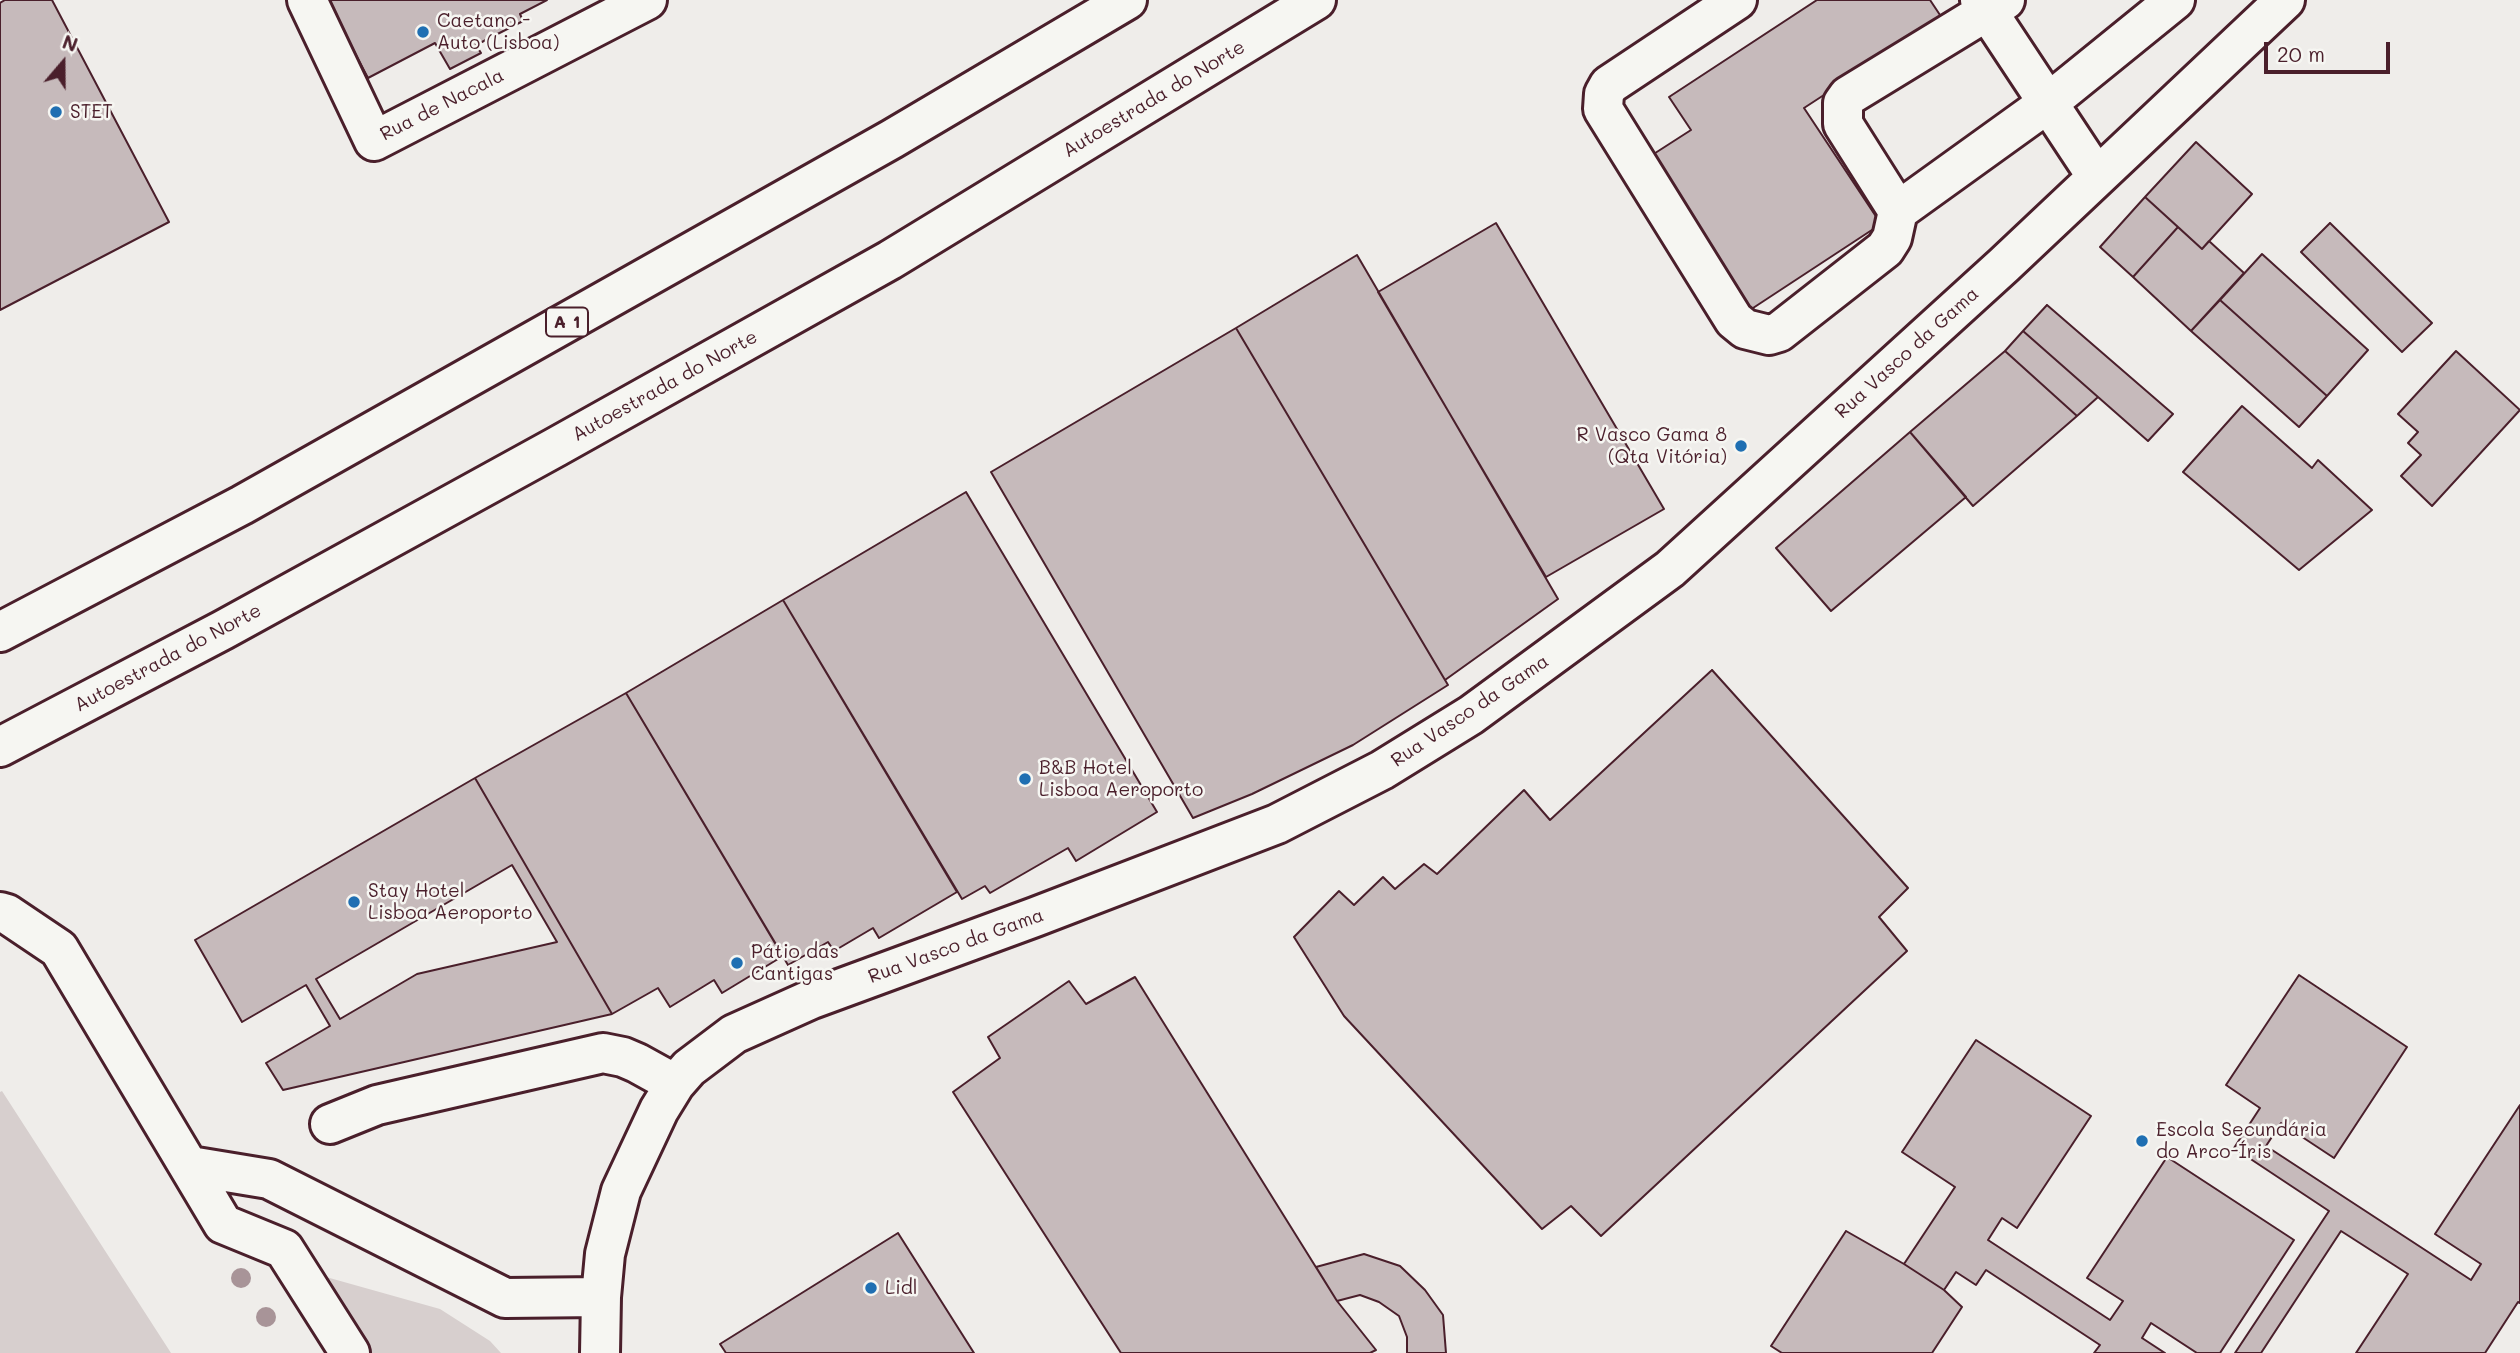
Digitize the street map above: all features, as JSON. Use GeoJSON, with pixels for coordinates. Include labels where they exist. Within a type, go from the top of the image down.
{"type":"FeatureCollection","features":[{"type":"Feature","properties":{"kind":"main road","name":"Rua de Nacala"},"geometry":{"type":"LineString","coordinates":[[307,0],[374,141],[647,0]]}},
{"type":"Feature","properties":{"kind":"main road","name":"A 1"},"geometry":{"type":"LineString","coordinates":[[0,632],[242,505],[892,139],[1126,0]]}},
{"type":"Feature","properties":{"kind":"main road","name":"Autoestrada do Norte"},"geometry":{"type":"LineString","coordinates":[[0,747],[295,591],[890,260],[1316,0]]}},
{"type":"Feature","properties":{"kind":"main road"},"geometry":{"type":"LineString","coordinates":[[1737,0],[1609,85],[1604,94],[1602,109],[1734,320],[1745,330],[1769,335],[1779,332],[1885,249],[1892,238],[1898,211],[2048,103],[2175,0]]}},
{"type":"Feature","properties":{"kind":"main road","name":"Rua Vasco da Gama"},"geometry":{"type":"LineString","coordinates":[[600,1353],[605,1254],[621,1191],[659,1110],[689,1068],[734,1034],[812,999],[1277,824],[1382,771],[1471,715],[1670,569],[2097,177],[2285,0]]}},
{"type":"Feature","properties":{"kind":"main road"},"geometry":{"type":"LineString","coordinates":[[1898,211],[1843,124],[1843,103],[1848,96],[1991,4],[2048,103],[2097,177]]}},
{"type":"Feature","properties":{"kind":"main road"},"geometry":{"type":"LineString","coordinates":[[0,912],[59,949],[223,1224],[284,1249],[350,1353]]}},
{"type":"Feature","properties":{"kind":"main road"},"geometry":{"type":"LineString","coordinates":[[330,1125],[377,1105],[603,1053],[637,1063],[675,1084]]}},
{"type":"Feature","properties":{"kind":"main road"},"geometry":{"type":"LineString","coordinates":[[190,1166],[269,1180],[505,1298],[601,1297]]}},
{"type":"Feature","properties":{"kind":"shaded area"},"geometry":{"type":"Polygon","coordinates":[[[2,1091],[171,1353],[0,1353],[2,1091]]]}},
{"type":"Feature","properties":{"kind":"shaded area"},"geometry":{"type":"Polygon","coordinates":[[[319,1275],[440,1309],[490,1341],[501,1353],[369,1353],[319,1275]]]}},
{"type":"Feature","properties":{"kind":"building","name":"STET"},"geometry":{"type":"Polygon","coordinates":[[[5,0],[52,0],[169,222],[0,310],[0,3],[5,0]]]}},
{"type":"Feature","properties":{"kind":"building","name":"Caetano - Auto (Lisboa)"},"geometry":{"type":"Polygon","coordinates":[[[327,0],[547,0],[520,14],[523,21],[476,45],[481,53],[450,69],[435,43],[368,78],[327,0]]]}},
{"type":"Feature","properties":{"kind":"building"},"geometry":{"type":"Polygon","coordinates":[[[1817,0],[1930,0],[1942,18],[1804,108],[1881,224],[1750,310],[1649,157],[1691,130],[1669,97],[1817,0]]]}},
{"type":"Feature","properties":{"kind":"building"},"geometry":{"type":"Polygon","coordinates":[[[2196,142],[2252,194],[2202,249],[2145,197],[2196,142]]]}},
{"type":"Feature","properties":{"kind":"building"},"geometry":{"type":"Polygon","coordinates":[[[2145,197],[2178,227],[2133,277],[2100,247],[2145,197]]]}},
{"type":"Feature","properties":{"kind":"building"},"geometry":{"type":"Polygon","coordinates":[[[1496,223],[1664,509],[1546,577],[1378,292],[1496,223]]]}},
{"type":"Feature","properties":{"kind":"building"},"geometry":{"type":"Polygon","coordinates":[[[2330,223],[2432,323],[2402,352],[2301,252],[2330,223]]]}},
{"type":"Feature","properties":{"kind":"building"},"geometry":{"type":"Polygon","coordinates":[[[2178,227],[2202,249],[2209,241],[2244,273],[2191,331],[2133,277],[2178,227]]]}},
{"type":"Feature","properties":{"kind":"building"},"geometry":{"type":"Polygon","coordinates":[[[2262,254],[2368,350],[2327,396],[2220,300],[2262,254]]]}},
{"type":"Feature","properties":{"kind":"building"},"geometry":{"type":"Polygon","coordinates":[[[1357,255],[1558,599],[1445,680],[1236,328],[1357,255]]]}},
{"type":"Feature","properties":{"kind":"building"},"geometry":{"type":"Polygon","coordinates":[[[2220,300],[2327,396],[2299,427],[2191,331],[2220,300]]]}},
{"type":"Feature","properties":{"kind":"building"},"geometry":{"type":"Polygon","coordinates":[[[2047,305],[2173,414],[2148,441],[2023,331],[2047,305]]]}},
{"type":"Feature","properties":{"kind":"building"},"geometry":{"type":"Polygon","coordinates":[[[1236,328],[1448,685],[1353,745],[1252,794],[1193,818],[991,472],[1236,328]]]}},
{"type":"Feature","properties":{"kind":"building"},"geometry":{"type":"Polygon","coordinates":[[[2023,331],[2098,397],[2077,416],[2005,351],[2023,331]]]}},
{"type":"Feature","properties":{"kind":"building"},"geometry":{"type":"Polygon","coordinates":[[[2005,351],[2077,416],[1973,506],[1910,432],[2005,351]]]}},
{"type":"Feature","properties":{"kind":"building"},"geometry":{"type":"Polygon","coordinates":[[[2456,351],[2520,410],[2432,506],[2401,476],[2421,455],[2408,443],[2418,432],[2398,414],[2456,351]]]}},
{"type":"Feature","properties":{"kind":"building"},"geometry":{"type":"Polygon","coordinates":[[[2242,406],[2312,468],[2318,460],[2372,510],[2299,570],[2183,472],[2242,406]]]}},
{"type":"Feature","properties":{"kind":"building"},"geometry":{"type":"Polygon","coordinates":[[[1910,432],[1966,497],[1831,611],[1776,548],[1910,432]]]}},
{"type":"Feature","properties":{"kind":"building"},"geometry":{"type":"Polygon","coordinates":[[[966,492],[1157,812],[1076,861],[1068,848],[990,893],[985,886],[962,899],[783,600],[966,492]]]}},
{"type":"Feature","properties":{"kind":"building"},"geometry":{"type":"Polygon","coordinates":[[[783,600],[957,892],[879,938],[873,928],[834,951],[828,942],[788,965],[626,693],[783,600]]]}},
{"type":"Feature","properties":{"kind":"building"},"geometry":{"type":"Polygon","coordinates":[[[1712,670],[1908,888],[1879,917],[1907,951],[1601,1236],[1571,1206],[1542,1229],[1344,1016],[1294,937],[1339,891],[1354,905],[1383,877],[1395,889],[1424,864],[1437,874],[1524,790],[1550,820],[1712,670]]]}},
{"type":"Feature","properties":{"kind":"building"},"geometry":{"type":"Polygon","coordinates":[[[626,693],[783,956],[722,993],[714,980],[670,1007],[658,988],[612,1014],[475,778],[626,693]]]}},
{"type":"Feature","properties":{"kind":"building","name":"Stay Hotel Lisboa Aeroporto"},"geometry":{"type":"Polygon","coordinates":[[[475,778],[612,1014],[283,1090],[266,1063],[330,1026],[306,985],[242,1022],[195,940],[475,778]],[[512,865],[316,979],[340,1019],[417,974],[557,942],[512,865]]]}},
{"type":"Feature","properties":{"kind":"building"},"geometry":{"type":"Polygon","coordinates":[[[2299,975],[2407,1047],[2334,1158],[2281,1123],[2266,1146],[2471,1280],[2481,1264],[2435,1234],[2520,1105],[2520,1303],[2518,1302],[2485,1353],[2356,1353],[2408,1274],[2341,1231],[2261,1353],[2235,1353],[2329,1211],[2234,1148],[2260,1108],[2226,1085],[2299,975]]]}},
{"type":"Feature","properties":{"kind":"building"},"geometry":{"type":"Polygon","coordinates":[[[1135,977],[1337,1301],[1376,1350],[1370,1353],[1121,1353],[953,1092],[1000,1058],[988,1037],[1069,981],[1086,1004],[1135,977]]]}},
{"type":"Feature","properties":{"kind":"building"},"geometry":{"type":"Polygon","coordinates":[[[1976,1040],[2091,1116],[2017,1228],[2002,1218],[1988,1240],[2110,1320],[2123,1301],[2087,1278],[2167,1157],[2294,1240],[2220,1353],[2197,1353],[2151,1323],[2142,1338],[2165,1353],[2094,1353],[2100,1345],[1986,1270],[1976,1285],[1956,1272],[1944,1290],[1904,1264],[1955,1187],[1902,1152],[1976,1040]]]}},
{"type":"Feature","properties":{"kind":"building"},"geometry":{"type":"Polygon","coordinates":[[[1846,1231],[1944,1290],[1962,1307],[1932,1353],[1782,1353],[1771,1346],[1846,1231]]]}},
{"type":"Feature","properties":{"kind":"building","name":"Lidl"},"geometry":{"type":"Polygon","coordinates":[[[898,1233],[974,1353],[726,1353],[720,1344],[898,1233]]]}},
{"type":"Feature","properties":{"kind":"building"},"geometry":{"type":"Polygon","coordinates":[[[1364,1254],[1400,1266],[1425,1290],[1443,1315],[1446,1353],[1407,1353],[1407,1337],[1399,1316],[1379,1302],[1360,1295],[1337,1301],[1316,1267],[1364,1254]]]}},
{"type":"Feature","properties":{"kind":"place","name":"Caetano - Auto (Lisboa)"},"geometry":{"type":"Point","coordinates":[423,32]}},
{"type":"Feature","properties":{"kind":"place","name":"STET"},"geometry":{"type":"Point","coordinates":[56,112]}},
{"type":"Feature","properties":{"kind":"place","name":"R Vasco Gama 8 (Qta Vitória)"},"geometry":{"type":"Point","coordinates":[1741,446]}},
{"type":"Feature","properties":{"kind":"place","name":"B&B Hotel Lisboa Aeroporto"},"geometry":{"type":"Point","coordinates":[1025,779]}},
{"type":"Feature","properties":{"kind":"place","name":"Stay Hotel Lisboa Aeroporto"},"geometry":{"type":"Point","coordinates":[354,902]}},
{"type":"Feature","properties":{"kind":"place","name":"Pátio das Cantigas"},"geometry":{"type":"Point","coordinates":[737,963]}},
{"type":"Feature","properties":{"kind":"place","name":"Escola Secundária do Arco-Íris"},"geometry":{"type":"Point","coordinates":[2142,1141]}},
{"type":"Feature","properties":{"kind":"place","name":"Lidl"},"geometry":{"type":"Point","coordinates":[871,1288]}}]}
